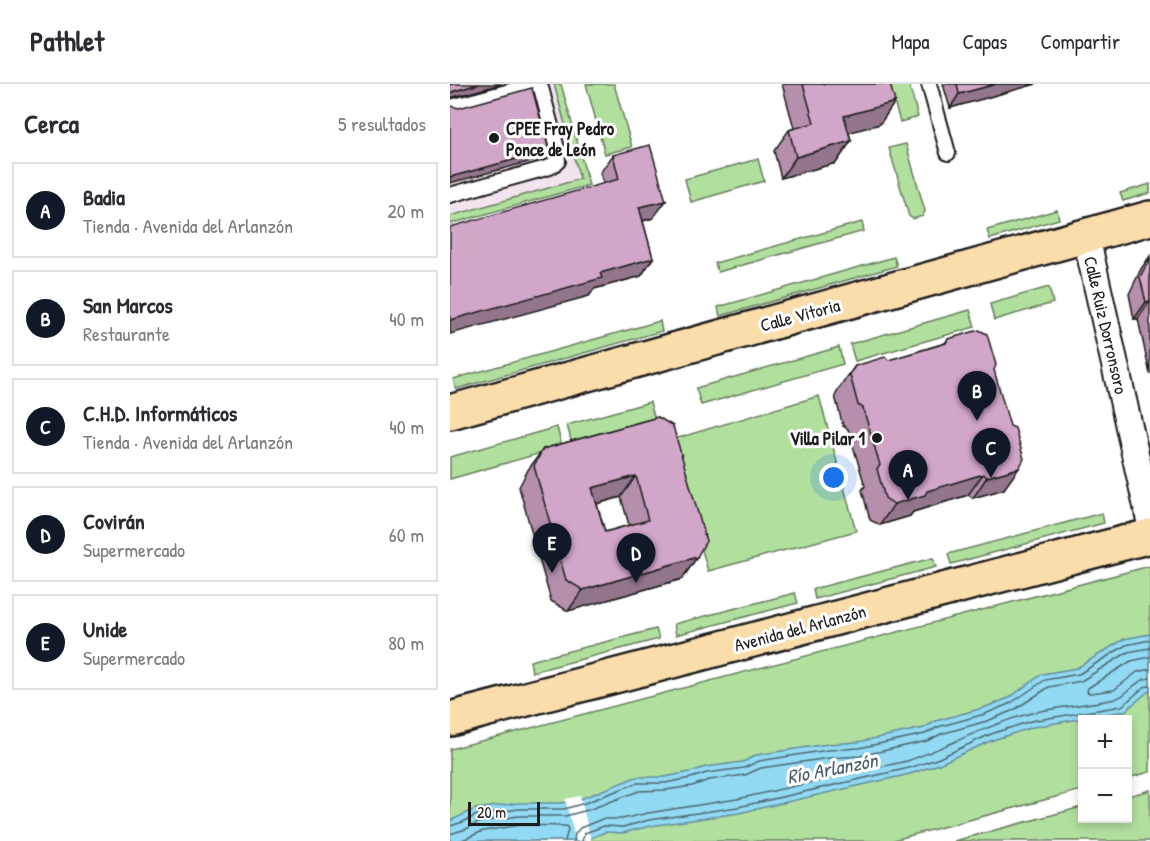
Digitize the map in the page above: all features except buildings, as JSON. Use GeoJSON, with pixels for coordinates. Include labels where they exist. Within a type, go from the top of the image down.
{"type":"FeatureCollection","features":[{"type":"Feature","properties":{"kind":"highway","name":"Calle Vitoria"},"geometry":{"type":"LineString","coordinates":[[450,412],[1150,218]]}},
{"type":"Feature","properties":{"kind":"highway","name":"Avenida del Arlanzón"},"geometry":{"type":"LineString","coordinates":[[450,719],[1150,536]]}},
{"type":"Feature","properties":{"kind":"street","name":"Calle Ruiz Dorronsoro"},"geometry":{"type":"LineString","coordinates":[[1086,236],[1150,520]]}},
{"type":"Feature","properties":{"kind":"lane"},"geometry":{"type":"LineString","coordinates":[[450,195],[550,167],[558,160],[556,145],[538,84],[451,107]]}},
{"type":"Feature","properties":{"kind":"lane"},"geometry":{"type":"LineString","coordinates":[[929,84],[948,153]]}},
{"type":"Feature","properties":{"kind":"shaded area"},"geometry":{"type":"Polygon","coordinates":[[[450,84],[554,84],[580,179],[450,216],[450,84]]]}},
{"type":"Feature","properties":{"kind":"green space"},"geometry":{"type":"Polygon","coordinates":[[[554,84],[561,84],[589,185],[450,224],[450,216],[580,179],[554,84]]]}},
{"type":"Feature","properties":{"kind":"green space"},"geometry":{"type":"Polygon","coordinates":[[[586,84],[614,84],[632,147],[605,154],[586,84]]]}},
{"type":"Feature","properties":{"kind":"green space"},"geometry":{"type":"Polygon","coordinates":[[[889,84],[909,84],[918,117],[900,122],[889,84]]]}},
{"type":"Feature","properties":{"kind":"green space"},"geometry":{"type":"Polygon","coordinates":[[[906,144],[925,211],[923,216],[913,219],[909,216],[889,148],[906,144]]]}},
{"type":"Feature","properties":{"kind":"green space"},"geometry":{"type":"Polygon","coordinates":[[[758,159],[764,181],[691,202],[685,179],[758,159]]]}},
{"type":"Feature","properties":{"kind":"green space"},"geometry":{"type":"Polygon","coordinates":[[[1150,184],[1150,193],[1123,201],[1120,193],[1150,184]]]}},
{"type":"Feature","properties":{"kind":"green space"},"geometry":{"type":"Polygon","coordinates":[[[1057,210],[1059,219],[990,239],[987,230],[1057,210]]]}},
{"type":"Feature","properties":{"kind":"green space"},"geometry":{"type":"Polygon","coordinates":[[[862,222],[864,231],[718,272],[715,263],[862,222]]]}},
{"type":"Feature","properties":{"kind":"green space"},"geometry":{"type":"Polygon","coordinates":[[[894,257],[897,266],[720,316],[718,307],[894,257]]]}},
{"type":"Feature","properties":{"kind":"green space"},"geometry":{"type":"Polygon","coordinates":[[[1049,287],[1053,303],[994,320],[990,304],[1049,287]]]}},
{"type":"Feature","properties":{"kind":"green space"},"geometry":{"type":"Polygon","coordinates":[[[970,310],[975,327],[855,361],[850,344],[970,310]]]}},
{"type":"Feature","properties":{"kind":"green space"},"geometry":{"type":"Polygon","coordinates":[[[660,321],[662,331],[456,389],[453,379],[660,321]]]}},
{"type":"Feature","properties":{"kind":"green space"},"geometry":{"type":"Polygon","coordinates":[[[839,347],[843,364],[701,405],[696,388],[839,347]]]}},
{"type":"Feature","properties":{"kind":"green space"},"geometry":{"type":"Polygon","coordinates":[[[819,396],[856,531],[708,571],[671,440],[819,396]]]}},
{"type":"Feature","properties":{"kind":"green space"},"geometry":{"type":"Polygon","coordinates":[[[650,402],[655,420],[572,444],[567,425],[650,402]]]}},
{"type":"Feature","properties":{"kind":"green space"},"geometry":{"type":"Polygon","coordinates":[[[557,427],[562,447],[450,479],[450,457],[557,427]]]}},
{"type":"Feature","properties":{"kind":"green space"},"geometry":{"type":"Polygon","coordinates":[[[1102,513],[1104,523],[951,564],[948,554],[1102,513]]]}},
{"type":"Feature","properties":{"kind":"green space"},"geometry":{"type":"Polygon","coordinates":[[[933,558],[936,567],[815,599],[813,589],[933,558]]]}},
{"type":"Feature","properties":{"kind":"green space"},"geometry":{"type":"Polygon","coordinates":[[[1150,566],[1150,772],[1132,777],[1132,715],[1078,715],[1078,791],[890,841],[450,841],[450,749],[1150,566]]]}},
{"type":"Feature","properties":{"kind":"green space"},"geometry":{"type":"Polygon","coordinates":[[[795,593],[798,603],[676,635],[674,624],[795,593]]]}},
{"type":"Feature","properties":{"kind":"green space"},"geometry":{"type":"Polygon","coordinates":[[[656,629],[659,639],[532,672],[530,661],[656,629]]]}},
{"type":"Feature","properties":{"kind":"green space"},"geometry":{"type":"Polygon","coordinates":[[[1150,790],[1150,841],[954,841],[1078,808],[1078,823],[1132,823],[1132,795],[1150,790]]]}},
{"type":"Feature","properties":{"kind":"water","name":"Río Arlanzón"},"geometry":{"type":"Polygon","coordinates":[[[1150,634],[1150,690],[1125,711],[1102,715],[1078,715],[1078,719],[1033,727],[993,740],[910,774],[739,813],[650,826],[623,833],[605,832],[584,841],[450,841],[450,821],[475,809],[518,803],[562,803],[583,798],[636,777],[665,777],[706,767],[743,762],[756,755],[828,744],[858,742],[924,728],[936,721],[1009,698],[1042,674],[1077,668],[1124,639],[1150,634]]]}},
{"type":"Feature","properties":{"kind":"pier"},"geometry":{"type":"Polygon","coordinates":[[[580,796],[590,841],[576,841],[565,799],[580,796]]]}},
{"type":"Feature","properties":{"kind":"place","name":"CPEE Fray Pedro Ponce de León"},"geometry":{"type":"Point","coordinates":[494,138]}},
{"type":"Feature","properties":{"kind":"place","name":"San Marcos"},"geometry":{"type":"Point","coordinates":[977,421]}},
{"type":"Feature","properties":{"kind":"place","name":"Villa Pilar 1"},"geometry":{"type":"Point","coordinates":[877,438]}},
{"type":"Feature","properties":{"kind":"place","name":"C.H.D. Informáticos"},"geometry":{"type":"Point","coordinates":[991,478]}},
{"type":"Feature","properties":{"kind":"place","name":"Badia"},"geometry":{"type":"Point","coordinates":[908,500]}},
{"type":"Feature","properties":{"kind":"place","name":"Unide"},"geometry":{"type":"Point","coordinates":[552,573]}},
{"type":"Feature","properties":{"kind":"place","name":"Covirán"},"geometry":{"type":"Point","coordinates":[636,583]}}]}
